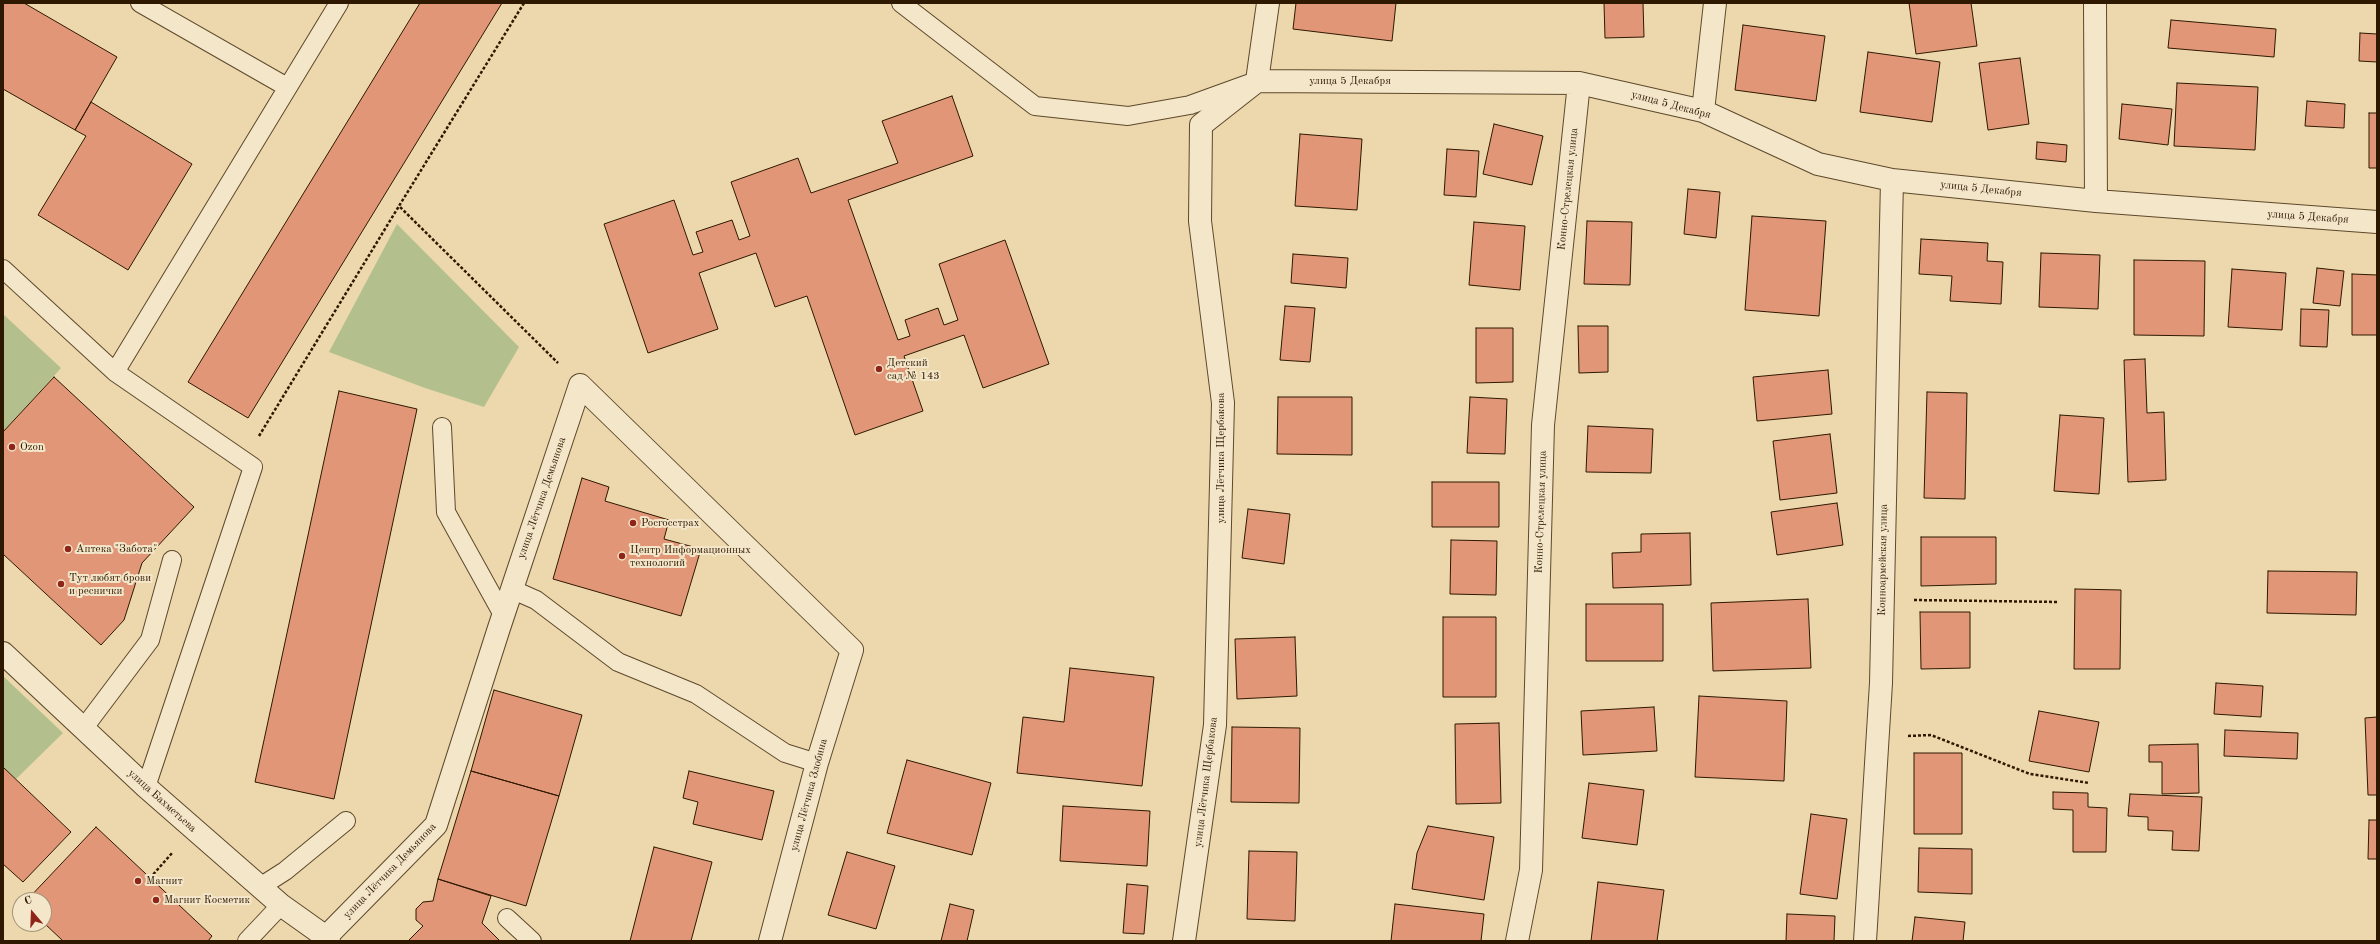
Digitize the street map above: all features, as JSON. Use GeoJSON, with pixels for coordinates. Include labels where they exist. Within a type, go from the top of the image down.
{"type":"FeatureCollection","features":[{"type":"Feature","properties":{"kind":"street"},"geometry":{"type":"LineString","coordinates":[[1257,81],[1268,3]]}},
{"type":"Feature","properties":{"kind":"street"},"geometry":{"type":"LineString","coordinates":[[1703,111],[1715,3]]}},
{"type":"Feature","properties":{"kind":"street"},"geometry":{"type":"LineString","coordinates":[[2095,3],[2096,201]]}},
{"type":"Feature","properties":{"kind":"street","name":"улица 5 Декабря"},"geometry":{"type":"LineString","coordinates":[[1257,81],[1579,82],[1703,111],[1818,164],[1892,180],[2096,201],[2377,222]]}},
{"type":"Feature","properties":{"kind":"street","name":"улица Лётчика Щербакова"},"geometry":{"type":"LineString","coordinates":[[1184,941],[1215,725],[1223,403],[1200,221],[1201,125],[1257,81]]}},
{"type":"Feature","properties":{"kind":"street","name":"Конно-Стрелецкая улица"},"geometry":{"type":"LineString","coordinates":[[1517,941],[1532,870],[1543,425],[1579,82]]}},
{"type":"Feature","properties":{"kind":"street","name":"Конноармейская улица"},"geometry":{"type":"LineString","coordinates":[[1865,941],[1881,683],[1892,180]]}},
{"type":"Feature","properties":{"kind":"street","name":"улица Лётчика Демьянова"},"geometry":{"type":"LineString","coordinates":[[327,939],[436,825],[511,589],[580,385]]}},
{"type":"Feature","properties":{"kind":"street","name":"улица Лётчика Злобина"},"geometry":{"type":"LineString","coordinates":[[580,385],[852,650],[817,763],[770,941]]}},
{"type":"Feature","properties":{"kind":"street","name":"улица Бахметьева"},"geometry":{"type":"LineString","coordinates":[[3,653],[146,787],[281,905],[327,939]]}},
{"type":"Feature","properties":{"kind":"lane"},"geometry":{"type":"LineString","coordinates":[[140,3],[287,87]]}},
{"type":"Feature","properties":{"kind":"lane"},"geometry":{"type":"LineString","coordinates":[[115,372],[339,3]]}},
{"type":"Feature","properties":{"kind":"lane"},"geometry":{"type":"LineString","coordinates":[[901,3],[1035,106],[1128,116],[1190,105],[1257,81]]}},
{"type":"Feature","properties":{"kind":"lane"},"geometry":{"type":"LineString","coordinates":[[3,269],[115,372],[253,467],[146,787]]}},
{"type":"Feature","properties":{"kind":"lane"},"geometry":{"type":"LineString","coordinates":[[442,427],[446,512],[503,615]]}},
{"type":"Feature","properties":{"kind":"lane"},"geometry":{"type":"LineString","coordinates":[[83,729],[150,640],[172,560]]}},
{"type":"Feature","properties":{"kind":"lane"},"geometry":{"type":"LineString","coordinates":[[511,589],[536,600],[618,662],[696,694],[785,753],[817,763]]}},
{"type":"Feature","properties":{"kind":"lane"},"geometry":{"type":"LineString","coordinates":[[260,887],[285,871],[346,821]]}},
{"type":"Feature","properties":{"kind":"lane"},"geometry":{"type":"LineString","coordinates":[[247,941],[281,905]]}},
{"type":"Feature","properties":{"kind":"lane"},"geometry":{"type":"LineString","coordinates":[[507,918],[532,941]]}},
{"type":"Feature","properties":{"kind":"path"},"geometry":{"type":"LineString","coordinates":[[256,442],[524,3]]}},
{"type":"Feature","properties":{"kind":"path"},"geometry":{"type":"LineString","coordinates":[[399,206],[580,385]]}},
{"type":"Feature","properties":{"kind":"path"},"geometry":{"type":"LineString","coordinates":[[1882,600],[2059,602]]}},
{"type":"Feature","properties":{"kind":"path"},"geometry":{"type":"LineString","coordinates":[[1878,738],[1931,735],[2030,774],[2089,783]]}},
{"type":"Feature","properties":{"kind":"green space"},"geometry":{"type":"Polygon","coordinates":[[[397,224],[519,347],[484,407],[425,388],[329,352],[397,224]]]}},
{"type":"Feature","properties":{"kind":"green space"},"geometry":{"type":"Polygon","coordinates":[[[3,314],[61,368],[3,432],[3,314]]]}},
{"type":"Feature","properties":{"kind":"green space"},"geometry":{"type":"Polygon","coordinates":[[[3,676],[63,733],[16,779],[3,767],[3,676]]]}},
{"type":"Feature","properties":{"kind":"building"},"geometry":{"type":"Polygon","coordinates":[[[3,3],[24,3],[117,57],[75,130],[3,89],[3,3]]]}},
{"type":"Feature","properties":{"kind":"building"},"geometry":{"type":"Polygon","coordinates":[[[420,3],[502,3],[248,418],[188,382],[420,3]]]}},
{"type":"Feature","properties":{"kind":"building"},"geometry":{"type":"Polygon","coordinates":[[[1296,3],[1396,3],[1392,41],[1293,29],[1296,3]]]}},
{"type":"Feature","properties":{"kind":"building"},"geometry":{"type":"Polygon","coordinates":[[[1604,3],[1643,3],[1644,37],[1605,38],[1604,3]]]}},
{"type":"Feature","properties":{"kind":"building"},"geometry":{"type":"Polygon","coordinates":[[[1909,3],[1971,3],[1977,46],[1916,54],[1909,3]]]}},
{"type":"Feature","properties":{"kind":"building"},"geometry":{"type":"Polygon","coordinates":[[[2171,20],[2276,29],[2274,57],[2168,48],[2171,20]]]}},
{"type":"Feature","properties":{"kind":"building"},"geometry":{"type":"Polygon","coordinates":[[[1743,25],[1825,36],[1816,101],[1735,90],[1743,25]]]}},
{"type":"Feature","properties":{"kind":"building"},"geometry":{"type":"Polygon","coordinates":[[[2360,33],[2377,34],[2377,62],[2359,61],[2360,33]]]}},
{"type":"Feature","properties":{"kind":"building"},"geometry":{"type":"Polygon","coordinates":[[[1868,52],[1940,62],[1932,122],[1860,112],[1868,52]]]}},
{"type":"Feature","properties":{"kind":"building"},"geometry":{"type":"Polygon","coordinates":[[[2020,58],[2029,124],[1988,130],[1979,63],[2020,58]]]}},
{"type":"Feature","properties":{"kind":"building"},"geometry":{"type":"Polygon","coordinates":[[[2177,83],[2258,87],[2255,150],[2174,146],[2177,83]]]}},
{"type":"Feature","properties":{"kind":"building"},"geometry":{"type":"Polygon","coordinates":[[[952,96],[973,156],[848,200],[877,282],[898,340],[910,336],[905,320],[938,308],[944,325],[958,320],[939,264],[1005,240],[1049,364],[983,388],[964,335],[904,356],[923,411],[855,435],[807,296],[775,307],[756,253],[699,273],[718,329],[648,353],[604,224],[674,200],[693,255],[703,252],[696,232],[732,220],[739,240],[750,236],[731,182],[798,158],[811,193],[898,163],[882,121],[952,96]]]}},
{"type":"Feature","properties":{"kind":"building"},"geometry":{"type":"Polygon","coordinates":[[[2307,101],[2345,104],[2344,128],[2305,126],[2307,101]]]}},
{"type":"Feature","properties":{"kind":"building"},"geometry":{"type":"Polygon","coordinates":[[[91,102],[192,164],[128,270],[38,215],[86,136],[75,130],[91,102]]]}},
{"type":"Feature","properties":{"kind":"building"},"geometry":{"type":"Polygon","coordinates":[[[2122,104],[2172,109],[2168,145],[2119,139],[2122,104]]]}},
{"type":"Feature","properties":{"kind":"building"},"geometry":{"type":"Polygon","coordinates":[[[2369,113],[2377,113],[2377,168],[2369,168],[2369,113]]]}},
{"type":"Feature","properties":{"kind":"building"},"geometry":{"type":"Polygon","coordinates":[[[1494,124],[1543,136],[1532,185],[1483,174],[1494,124]]]}},
{"type":"Feature","properties":{"kind":"building"},"geometry":{"type":"Polygon","coordinates":[[[1300,134],[1362,139],[1357,210],[1295,206],[1300,134]]]}},
{"type":"Feature","properties":{"kind":"building"},"geometry":{"type":"Polygon","coordinates":[[[2037,142],[2067,145],[2066,162],[2036,159],[2037,142]]]}},
{"type":"Feature","properties":{"kind":"building"},"geometry":{"type":"Polygon","coordinates":[[[1447,149],[1479,151],[1476,197],[1444,195],[1447,149]]]}},
{"type":"Feature","properties":{"kind":"building"},"geometry":{"type":"Polygon","coordinates":[[[1688,189],[1720,192],[1716,238],[1684,234],[1688,189]]]}},
{"type":"Feature","properties":{"kind":"building"},"geometry":{"type":"Polygon","coordinates":[[[1752,216],[1826,221],[1819,316],[1745,310],[1752,216]]]}},
{"type":"Feature","properties":{"kind":"building"},"geometry":{"type":"Polygon","coordinates":[[[1587,221],[1632,222],[1630,285],[1584,284],[1587,221]]]}},
{"type":"Feature","properties":{"kind":"building"},"geometry":{"type":"Polygon","coordinates":[[[1474,222],[1525,226],[1520,290],[1469,285],[1474,222]]]}},
{"type":"Feature","properties":{"kind":"building"},"geometry":{"type":"Polygon","coordinates":[[[1921,239],[1988,243],[1987,261],[2003,262],[2001,304],[1950,301],[1952,276],[1919,274],[1921,239]]]}},
{"type":"Feature","properties":{"kind":"building"},"geometry":{"type":"Polygon","coordinates":[[[2041,253],[2100,255],[2098,309],[2039,307],[2041,253]]]}},
{"type":"Feature","properties":{"kind":"building"},"geometry":{"type":"Polygon","coordinates":[[[1293,254],[1348,258],[1346,288],[1291,283],[1293,254]]]}},
{"type":"Feature","properties":{"kind":"building"},"geometry":{"type":"Polygon","coordinates":[[[2134,260],[2205,261],[2204,336],[2134,335],[2134,260]]]}},
{"type":"Feature","properties":{"kind":"building"},"geometry":{"type":"Polygon","coordinates":[[[2317,268],[2344,271],[2340,306],[2313,303],[2317,268]]]}},
{"type":"Feature","properties":{"kind":"building"},"geometry":{"type":"Polygon","coordinates":[[[2232,269],[2286,273],[2282,330],[2228,327],[2232,269]]]}},
{"type":"Feature","properties":{"kind":"building"},"geometry":{"type":"Polygon","coordinates":[[[2352,274],[2377,275],[2377,335],[2352,335],[2352,274]]]}},
{"type":"Feature","properties":{"kind":"building"},"geometry":{"type":"Polygon","coordinates":[[[1285,306],[1315,308],[1310,362],[1280,360],[1285,306]]]}},
{"type":"Feature","properties":{"kind":"building"},"geometry":{"type":"Polygon","coordinates":[[[2301,309],[2329,310],[2327,347],[2300,346],[2301,309]]]}},
{"type":"Feature","properties":{"kind":"building"},"geometry":{"type":"Polygon","coordinates":[[[1578,326],[1608,326],[1608,372],[1579,373],[1578,326]]]}},
{"type":"Feature","properties":{"kind":"building"},"geometry":{"type":"Polygon","coordinates":[[[1476,328],[1513,328],[1513,382],[1476,383],[1476,328]]]}},
{"type":"Feature","properties":{"kind":"building"},"geometry":{"type":"Polygon","coordinates":[[[2145,359],[2147,413],[2164,412],[2166,480],[2128,482],[2124,360],[2145,359]]]}},
{"type":"Feature","properties":{"kind":"building"},"geometry":{"type":"Polygon","coordinates":[[[1828,370],[1832,414],[1757,421],[1753,377],[1828,370]]]}},
{"type":"Feature","properties":{"kind":"building"},"geometry":{"type":"Polygon","coordinates":[[[54,377],[194,507],[142,563],[124,620],[101,645],[3,554],[3,432],[54,377]]]}},
{"type":"Feature","properties":{"kind":"building"},"geometry":{"type":"Polygon","coordinates":[[[339,391],[417,409],[334,799],[255,782],[339,391]]]}},
{"type":"Feature","properties":{"kind":"building"},"geometry":{"type":"Polygon","coordinates":[[[1927,392],[1967,393],[1965,499],[1924,498],[1927,392]]]}},
{"type":"Feature","properties":{"kind":"building"},"geometry":{"type":"Polygon","coordinates":[[[1278,397],[1352,397],[1352,455],[1277,454],[1278,397]]]}},
{"type":"Feature","properties":{"kind":"building"},"geometry":{"type":"Polygon","coordinates":[[[1470,397],[1507,399],[1505,454],[1467,453],[1470,397]]]}},
{"type":"Feature","properties":{"kind":"building"},"geometry":{"type":"Polygon","coordinates":[[[2060,415],[2104,418],[2099,494],[2054,491],[2060,415]]]}},
{"type":"Feature","properties":{"kind":"building"},"geometry":{"type":"Polygon","coordinates":[[[1588,426],[1653,429],[1651,473],[1586,472],[1588,426]]]}},
{"type":"Feature","properties":{"kind":"building"},"geometry":{"type":"Polygon","coordinates":[[[1830,434],[1837,493],[1780,500],[1773,441],[1830,434]]]}},
{"type":"Feature","properties":{"kind":"building"},"geometry":{"type":"Polygon","coordinates":[[[582,478],[609,487],[605,501],[669,520],[664,539],[701,549],[681,616],[553,579],[582,478]]]}},
{"type":"Feature","properties":{"kind":"building"},"geometry":{"type":"Polygon","coordinates":[[[1432,482],[1499,482],[1499,527],[1432,527],[1432,482]]]}},
{"type":"Feature","properties":{"kind":"building"},"geometry":{"type":"Polygon","coordinates":[[[1837,503],[1843,545],[1777,555],[1771,512],[1837,503]]]}},
{"type":"Feature","properties":{"kind":"building"},"geometry":{"type":"Polygon","coordinates":[[[1248,509],[1290,514],[1284,564],[1242,558],[1248,509]]]}},
{"type":"Feature","properties":{"kind":"building"},"geometry":{"type":"Polygon","coordinates":[[[1690,533],[1691,585],[1613,588],[1612,553],[1641,552],[1641,534],[1690,533]]]}},
{"type":"Feature","properties":{"kind":"building"},"geometry":{"type":"Polygon","coordinates":[[[1921,537],[1996,537],[1996,584],[1921,586],[1921,537]]]}},
{"type":"Feature","properties":{"kind":"building"},"geometry":{"type":"Polygon","coordinates":[[[1451,540],[1497,541],[1496,595],[1450,594],[1451,540]]]}},
{"type":"Feature","properties":{"kind":"building"},"geometry":{"type":"Polygon","coordinates":[[[2268,571],[2357,572],[2356,615],[2267,613],[2268,571]]]}},
{"type":"Feature","properties":{"kind":"building"},"geometry":{"type":"Polygon","coordinates":[[[2075,589],[2121,590],[2120,669],[2074,669],[2075,589]]]}},
{"type":"Feature","properties":{"kind":"building"},"geometry":{"type":"Polygon","coordinates":[[[1808,599],[1811,668],[1713,671],[1711,603],[1808,599]]]}},
{"type":"Feature","properties":{"kind":"building"},"geometry":{"type":"Polygon","coordinates":[[[1586,604],[1663,604],[1663,661],[1586,661],[1586,604]]]}},
{"type":"Feature","properties":{"kind":"building"},"geometry":{"type":"Polygon","coordinates":[[[1920,612],[1970,612],[1970,668],[1921,669],[1920,612]]]}},
{"type":"Feature","properties":{"kind":"building"},"geometry":{"type":"Polygon","coordinates":[[[1443,617],[1496,617],[1496,697],[1443,697],[1443,617]]]}},
{"type":"Feature","properties":{"kind":"building"},"geometry":{"type":"Polygon","coordinates":[[[1295,637],[1297,696],[1237,699],[1235,639],[1295,637]]]}},
{"type":"Feature","properties":{"kind":"building"},"geometry":{"type":"Polygon","coordinates":[[[1070,668],[1154,677],[1142,786],[1017,773],[1023,717],[1064,722],[1070,668]]]}},
{"type":"Feature","properties":{"kind":"building"},"geometry":{"type":"Polygon","coordinates":[[[2216,683],[2263,686],[2261,717],[2214,714],[2216,683]]]}},
{"type":"Feature","properties":{"kind":"building"},"geometry":{"type":"Polygon","coordinates":[[[494,690],[582,715],[559,796],[471,771],[494,690]]]}},
{"type":"Feature","properties":{"kind":"building"},"geometry":{"type":"Polygon","coordinates":[[[1699,696],[1787,701],[1784,781],[1695,777],[1699,696]]]}},
{"type":"Feature","properties":{"kind":"building"},"geometry":{"type":"Polygon","coordinates":[[[1654,707],[1657,751],[1583,755],[1581,711],[1654,707]]]}},
{"type":"Feature","properties":{"kind":"building"},"geometry":{"type":"Polygon","coordinates":[[[2039,711],[2099,722],[2089,772],[2029,761],[2039,711]]]}},
{"type":"Feature","properties":{"kind":"building"},"geometry":{"type":"Polygon","coordinates":[[[2377,717],[2377,795],[2368,795],[2365,718],[2377,717]]]}},
{"type":"Feature","properties":{"kind":"building"},"geometry":{"type":"Polygon","coordinates":[[[1499,723],[1501,803],[1456,804],[1455,724],[1499,723]]]}},
{"type":"Feature","properties":{"kind":"building"},"geometry":{"type":"Polygon","coordinates":[[[1232,727],[1300,728],[1299,803],[1231,802],[1232,727]]]}},
{"type":"Feature","properties":{"kind":"building"},"geometry":{"type":"Polygon","coordinates":[[[2225,730],[2298,733],[2297,759],[2224,756],[2225,730]]]}},
{"type":"Feature","properties":{"kind":"building"},"geometry":{"type":"Polygon","coordinates":[[[2198,744],[2199,793],[2162,794],[2162,762],[2149,762],[2149,745],[2198,744]]]}},
{"type":"Feature","properties":{"kind":"building"},"geometry":{"type":"Polygon","coordinates":[[[1914,753],[1962,753],[1962,834],[1914,834],[1914,753]]]}},
{"type":"Feature","properties":{"kind":"building"},"geometry":{"type":"Polygon","coordinates":[[[907,760],[991,783],[972,855],[887,833],[907,760]]]}},
{"type":"Feature","properties":{"kind":"building"},"geometry":{"type":"Polygon","coordinates":[[[3,767],[71,832],[23,882],[3,864],[3,767]]]}},
{"type":"Feature","properties":{"kind":"building"},"geometry":{"type":"Polygon","coordinates":[[[471,771],[559,796],[526,906],[438,879],[471,771]]]}},
{"type":"Feature","properties":{"kind":"building"},"geometry":{"type":"Polygon","coordinates":[[[689,771],[774,791],[762,840],[693,824],[698,802],[683,798],[689,771]]]}},
{"type":"Feature","properties":{"kind":"building"},"geometry":{"type":"Polygon","coordinates":[[[1589,783],[1644,790],[1637,845],[1582,838],[1589,783]]]}},
{"type":"Feature","properties":{"kind":"building"},"geometry":{"type":"Polygon","coordinates":[[[2053,792],[2088,793],[2088,807],[2107,808],[2106,852],[2073,852],[2073,810],[2053,809],[2053,792]]]}},
{"type":"Feature","properties":{"kind":"building"},"geometry":{"type":"Polygon","coordinates":[[[2130,794],[2202,797],[2199,851],[2172,850],[2173,831],[2148,830],[2148,817],[2128,816],[2130,794]]]}},
{"type":"Feature","properties":{"kind":"building"},"geometry":{"type":"Polygon","coordinates":[[[1063,806],[1150,811],[1147,866],[1060,861],[1063,806]]]}},
{"type":"Feature","properties":{"kind":"building"},"geometry":{"type":"Polygon","coordinates":[[[1811,814],[1847,819],[1837,899],[1800,894],[1811,814]]]}},
{"type":"Feature","properties":{"kind":"building"},"geometry":{"type":"Polygon","coordinates":[[[2369,820],[2377,820],[2377,859],[2368,859],[2369,820]]]}},
{"type":"Feature","properties":{"kind":"building"},"geometry":{"type":"Polygon","coordinates":[[[1428,826],[1494,837],[1484,900],[1412,889],[1417,853],[1428,826]]]}},
{"type":"Feature","properties":{"kind":"building"},"geometry":{"type":"Polygon","coordinates":[[[96,827],[212,936],[208,941],[63,941],[52,931],[52,892],[35,892],[96,827]]]}},
{"type":"Feature","properties":{"kind":"building"},"geometry":{"type":"Polygon","coordinates":[[[654,847],[712,862],[691,941],[630,941],[654,847]]]}},
{"type":"Feature","properties":{"kind":"building"},"geometry":{"type":"Polygon","coordinates":[[[1919,848],[1972,849],[1972,894],[1918,892],[1919,848]]]}},
{"type":"Feature","properties":{"kind":"building"},"geometry":{"type":"Polygon","coordinates":[[[1249,851],[1297,852],[1295,921],[1247,919],[1249,851]]]}},
{"type":"Feature","properties":{"kind":"building"},"geometry":{"type":"Polygon","coordinates":[[[847,852],[895,866],[876,929],[828,915],[847,852]]]}},
{"type":"Feature","properties":{"kind":"building"},"geometry":{"type":"Polygon","coordinates":[[[438,879],[491,896],[482,923],[500,941],[408,941],[423,926],[416,920],[416,909],[423,902],[433,901],[438,879]]]}},
{"type":"Feature","properties":{"kind":"building"},"geometry":{"type":"Polygon","coordinates":[[[1598,882],[1664,890],[1657,941],[1591,941],[1598,882]]]}},
{"type":"Feature","properties":{"kind":"building"},"geometry":{"type":"Polygon","coordinates":[[[1127,884],[1148,886],[1144,934],[1123,933],[1127,884]]]}},
{"type":"Feature","properties":{"kind":"building"},"geometry":{"type":"Polygon","coordinates":[[[950,904],[974,910],[967,941],[941,941],[950,904]]]}},
{"type":"Feature","properties":{"kind":"building"},"geometry":{"type":"Polygon","coordinates":[[[1395,904],[1484,914],[1481,941],[1391,941],[1395,904]]]}},
{"type":"Feature","properties":{"kind":"building"},"geometry":{"type":"Polygon","coordinates":[[[1787,914],[1835,916],[1834,941],[1786,941],[1787,914]]]}},
{"type":"Feature","properties":{"kind":"building"},"geometry":{"type":"Polygon","coordinates":[[[1915,917],[1965,922],[1963,941],[1912,941],[1915,917]]]}},
{"type":"Feature","properties":{"kind":"place","name":"Детский сад № 143"},"geometry":{"type":"Point","coordinates":[879,369]}},
{"type":"Feature","properties":{"kind":"place","name":"Ozon"},"geometry":{"type":"Point","coordinates":[12,447]}},
{"type":"Feature","properties":{"kind":"place","name":"Росгосстрах"},"geometry":{"type":"Point","coordinates":[633,523]}},
{"type":"Feature","properties":{"kind":"place","name":"Аптека \"Забота\""},"geometry":{"type":"Point","coordinates":[68,549]}},
{"type":"Feature","properties":{"kind":"place","name":"Центр Информационных технологий"},"geometry":{"type":"Point","coordinates":[622,556]}},
{"type":"Feature","properties":{"kind":"place","name":"Тут любят брови и реснички"},"geometry":{"type":"Point","coordinates":[61,584]}},
{"type":"Feature","properties":{"kind":"place","name":"Магнит"},"geometry":{"type":"Point","coordinates":[138,881]}},
{"type":"Feature","properties":{"kind":"place","name":"Магнит Косметик"},"geometry":{"type":"Point","coordinates":[156,900]}}]}
